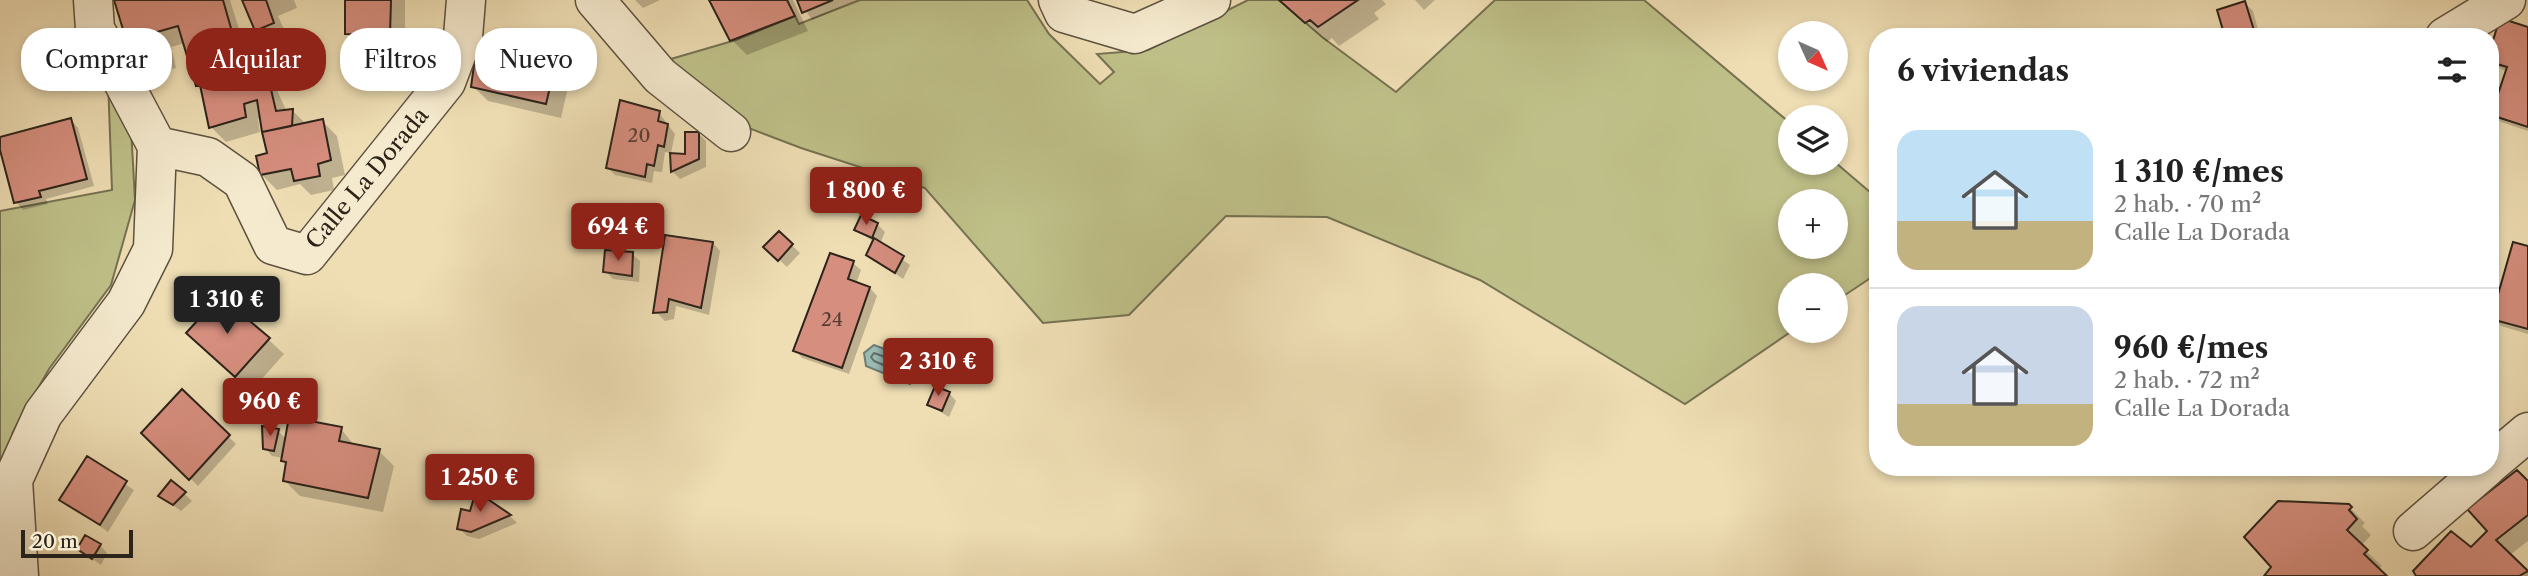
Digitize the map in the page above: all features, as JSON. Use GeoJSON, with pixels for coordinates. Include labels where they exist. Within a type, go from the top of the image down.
{"type":"FeatureCollection","features":[{"type":"Feature","properties":{"kind":"street"},"geometry":{"type":"LineString","coordinates":[[19,576],[13,480],[43,414],[126,303],[153,249],[157,146],[95,29],[93,0]]}},
{"type":"Feature","properties":{"kind":"street","name":"Calle La Dorada"},"geometry":{"type":"LineString","coordinates":[[157,146],[208,157],[242,181],[273,245],[307,255],[446,82],[463,37],[466,0]]}},
{"type":"Feature","properties":{"kind":"street"},"geometry":{"type":"LineString","coordinates":[[595,0],[660,76],[731,132]]}},
{"type":"Feature","properties":{"kind":"street"},"geometry":{"type":"LineString","coordinates":[[1058,0],[1064,13],[1135,34],[1211,0]]}},
{"type":"Feature","properties":{"kind":"street"},"geometry":{"type":"LineString","coordinates":[[2460,28],[2505,0]]}},
{"type":"Feature","properties":{"kind":"street"},"geometry":{"type":"LineString","coordinates":[[2499,457],[2528,432]]}},
{"type":"Feature","properties":{"kind":"street"},"geometry":{"type":"LineString","coordinates":[[2413,531],[2476,476]]}},
{"type":"Feature","properties":{"kind":"green space"},"geometry":{"type":"Polygon","coordinates":[[[860,0],[1027,0],[1049,34],[1100,84],[1114,72],[1097,54],[1148,50],[1248,0],[1279,0],[1322,37],[1396,92],[1495,0],[1644,0],[1778,113],[1778,175],[1848,173],[1869,191],[1869,279],[1848,293],[1848,273],[1778,273],[1778,341],[1685,404],[1480,280],[1327,217],[1226,216],[1129,315],[1043,323],[925,188],[801,148],[738,124],[664,61],[736,40],[795,16],[799,24],[860,0]]]}},
{"type":"Feature","properties":{"kind":"green space"},"geometry":{"type":"Polygon","coordinates":[[[108,91],[113,91],[131,128],[135,200],[111,285],[49,369],[13,432],[0,484],[0,211],[112,190],[108,91]]]}},
{"type":"Feature","properties":{"kind":"water"},"geometry":{"type":"Polygon","coordinates":[[[874,345],[919,362],[910,384],[866,366],[864,353],[874,345]]]}},
{"type":"Feature","properties":{"kind":"building"},"geometry":{"type":"Polygon","coordinates":[[[114,0],[223,0],[231,28],[186,28],[186,53],[178,26],[123,28],[114,0]]]}},
{"type":"Feature","properties":{"kind":"building"},"geometry":{"type":"Polygon","coordinates":[[[242,0],[266,0],[274,23],[254,28],[242,0]]]}},
{"type":"Feature","properties":{"kind":"building"},"geometry":{"type":"Polygon","coordinates":[[[345,0],[391,0],[390,28],[345,28],[345,0]]]}},
{"type":"Feature","properties":{"kind":"building"},"geometry":{"type":"Polygon","coordinates":[[[709,0],[787,0],[795,16],[730,41],[709,0]]]}},
{"type":"Feature","properties":{"kind":"building"},"geometry":{"type":"Polygon","coordinates":[[[797,0],[833,0],[802,13],[797,0]]]}},
{"type":"Feature","properties":{"kind":"building"},"geometry":{"type":"Polygon","coordinates":[[[1279,0],[1358,0],[1318,27],[1310,20],[1305,23],[1279,0]]]}},
{"type":"Feature","properties":{"kind":"building"},"geometry":{"type":"Polygon","coordinates":[[[2245,1],[2253,28],[2222,28],[2217,10],[2245,1]]]}},
{"type":"Feature","properties":{"kind":"building"},"geometry":{"type":"Polygon","coordinates":[[[2500,18],[2528,27],[2528,127],[2499,118],[2499,91],[2507,67],[2499,65],[2499,28],[2497,28],[2500,18]]]}},
{"type":"Feature","properties":{"kind":"building"},"geometry":{"type":"Polygon","coordinates":[[[475,65],[475,88],[471,87],[475,65]]]}},
{"type":"Feature","properties":{"kind":"building"},"geometry":{"type":"Polygon","coordinates":[[[201,91],[271,91],[276,111],[293,109],[292,126],[262,132],[257,100],[244,104],[246,117],[209,128],[201,91]]]}},
{"type":"Feature","properties":{"kind":"building"},"geometry":{"type":"Polygon","coordinates":[[[489,91],[549,91],[546,104],[489,91]]]}},
{"type":"Feature","properties":{"kind":"building"},"geometry":{"type":"Polygon","coordinates":[[[620,100],[660,111],[658,121],[668,124],[664,147],[658,145],[654,166],[647,164],[645,177],[606,168],[620,100]]]}},
{"type":"Feature","properties":{"kind":"building"},"geometry":{"type":"Polygon","coordinates":[[[71,118],[87,179],[39,191],[41,197],[14,203],[0,150],[0,137],[71,118]]]}},
{"type":"Feature","properties":{"kind":"building"},"geometry":{"type":"Polygon","coordinates":[[[323,119],[331,160],[318,164],[320,176],[294,181],[291,169],[260,175],[256,156],[267,153],[262,132],[323,119]]]}},
{"type":"Feature","properties":{"kind":"building"},"geometry":{"type":"Polygon","coordinates":[[[685,132],[699,132],[699,159],[671,172],[670,153],[685,154],[685,132]]]}},
{"type":"Feature","properties":{"kind":"building"},"geometry":{"type":"Polygon","coordinates":[[[861,215],[878,223],[872,238],[854,230],[861,215]]]}},
{"type":"Feature","properties":{"kind":"building"},"geometry":{"type":"Polygon","coordinates":[[[779,231],[793,244],[778,261],[763,247],[779,231]]]}},
{"type":"Feature","properties":{"kind":"building"},"geometry":{"type":"Polygon","coordinates":[[[665,235],[713,242],[701,308],[669,299],[667,312],[653,313],[665,235]]]}},
{"type":"Feature","properties":{"kind":"building"},"geometry":{"type":"Polygon","coordinates":[[[874,238],[904,256],[895,273],[866,255],[874,238]]]}},
{"type":"Feature","properties":{"kind":"building"},"geometry":{"type":"Polygon","coordinates":[[[2513,242],[2528,246],[2528,329],[2499,321],[2499,291],[2513,242]]]}},
{"type":"Feature","properties":{"kind":"building"},"geometry":{"type":"Polygon","coordinates":[[[605,250],[633,252],[632,276],[603,272],[605,250]]]}},
{"type":"Feature","properties":{"kind":"building"},"geometry":{"type":"Polygon","coordinates":[[[830,253],[854,261],[848,279],[870,287],[842,368],[793,351],[830,253]]]}},
{"type":"Feature","properties":{"kind":"building"},"geometry":{"type":"Polygon","coordinates":[[[227,302],[270,338],[235,377],[186,333],[199,319],[197,312],[200,307],[209,308],[213,303],[227,302]]]}},
{"type":"Feature","properties":{"kind":"building"},"geometry":{"type":"Polygon","coordinates":[[[935,386],[950,392],[942,411],[927,405],[935,386]]]}},
{"type":"Feature","properties":{"kind":"building"},"geometry":{"type":"Polygon","coordinates":[[[182,389],[230,435],[189,480],[141,433],[182,389]]]}},
{"type":"Feature","properties":{"kind":"building"},"geometry":{"type":"Polygon","coordinates":[[[289,417],[342,427],[339,441],[380,449],[368,498],[283,481],[286,462],[281,461],[289,417]]]}},
{"type":"Feature","properties":{"kind":"building"},"geometry":{"type":"Polygon","coordinates":[[[262,426],[279,429],[274,451],[263,449],[262,426]]]}},
{"type":"Feature","properties":{"kind":"building"},"geometry":{"type":"Polygon","coordinates":[[[87,456],[127,481],[100,525],[59,500],[87,456]]]}},
{"type":"Feature","properties":{"kind":"building"},"geometry":{"type":"Polygon","coordinates":[[[2517,470],[2528,481],[2528,515],[2496,540],[2528,571],[2519,576],[2416,576],[2413,571],[2451,531],[2471,547],[2487,531],[2467,509],[2517,470]]]}},
{"type":"Feature","properties":{"kind":"building"},"geometry":{"type":"Polygon","coordinates":[[[171,480],[186,492],[173,505],[158,496],[171,480]]]}},
{"type":"Feature","properties":{"kind":"building"},"geometry":{"type":"Polygon","coordinates":[[[476,491],[511,515],[471,532],[457,529],[461,509],[470,511],[476,491]]]}},
{"type":"Feature","properties":{"kind":"building"},"geometry":{"type":"Polygon","coordinates":[[[2278,501],[2349,504],[2352,507],[2349,510],[2357,519],[2347,530],[2368,550],[2364,554],[2387,576],[2264,576],[2271,567],[2244,537],[2278,501]]]}},
{"type":"Feature","properties":{"kind":"building"},"geometry":{"type":"Polygon","coordinates":[[[85,535],[101,544],[92,559],[77,549],[85,535]]]}}]}
